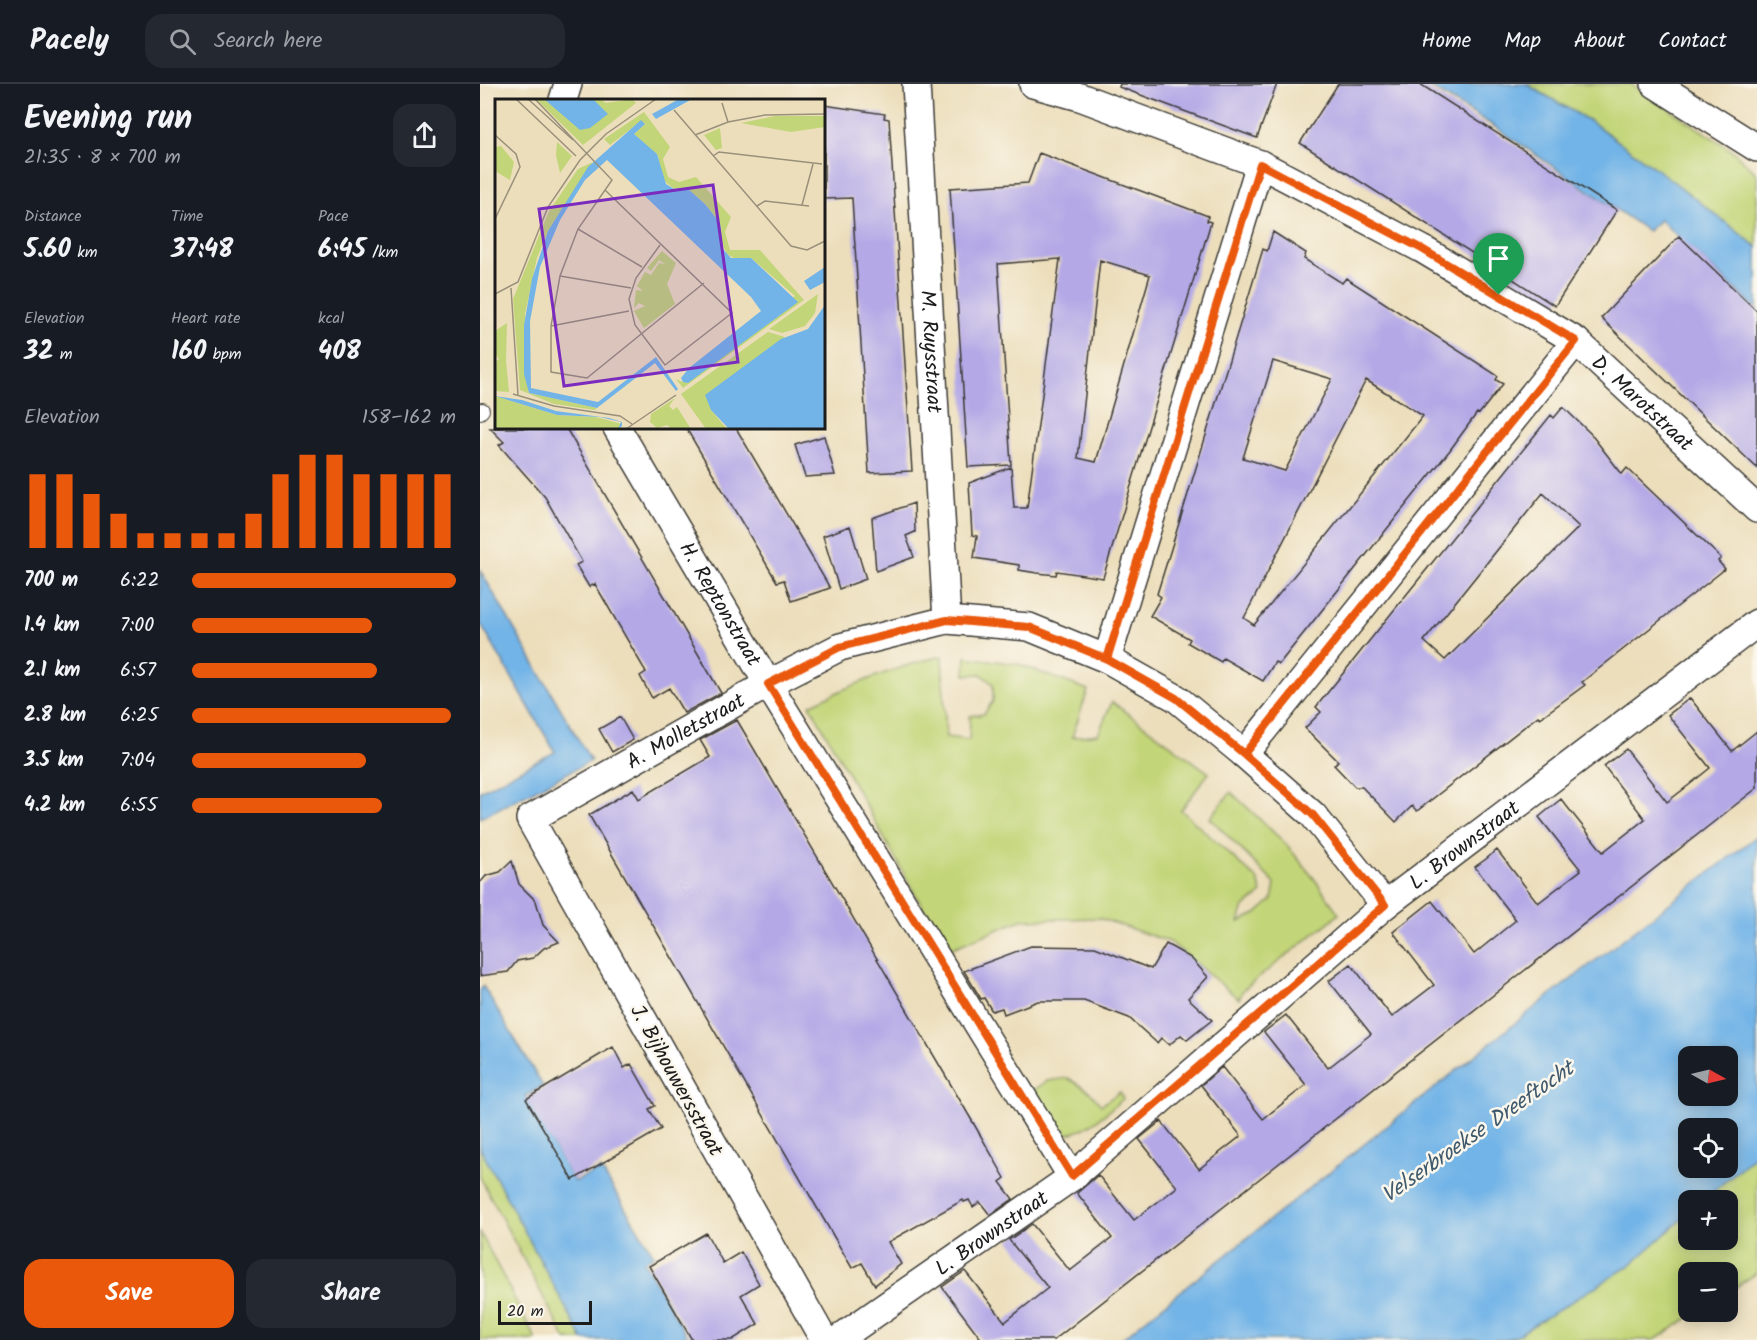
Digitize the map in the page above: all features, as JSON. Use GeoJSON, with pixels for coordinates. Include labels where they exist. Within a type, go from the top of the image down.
{"type":"FeatureCollection","features":[{"type":"Feature","properties":{"kind":"street"},"geometry":{"type":"LineString","coordinates":[[563,99],[568,84]]}},
{"type":"Feature","properties":{"kind":"street","name":"M. Ruysstraat"},"geometry":{"type":"LineString","coordinates":[[916,84],[947,620]]}},
{"type":"Feature","properties":{"kind":"street","name":"D. Marotstraat"},"geometry":{"type":"LineString","coordinates":[[1033,84],[1080,98],[1260,164],[1422,249],[1576,341],[1757,508]]}},
{"type":"Feature","properties":{"kind":"street"},"geometry":{"type":"LineString","coordinates":[[1655,84],[1757,148]]}},
{"type":"Feature","properties":{"kind":"street"},"geometry":{"type":"LineString","coordinates":[[1107,659],[1260,164]]}},
{"type":"Feature","properties":{"kind":"street"},"geometry":{"type":"LineString","coordinates":[[1244,754],[1576,341]]}},
{"type":"Feature","properties":{"kind":"street","name":"H. Reptonstraat"},"geometry":{"type":"LineString","coordinates":[[618,429],[768,684],[1072,1176]]}},
{"type":"Feature","properties":{"kind":"street","name":"A. Molletstraat"},"geometry":{"type":"LineString","coordinates":[[530,819],[768,684],[840,647],[947,620],[1029,627],[1107,659],[1176,698],[1313,815],[1385,905]]}},
{"type":"Feature","properties":{"kind":"street","name":"L. Brownstraat"},"geometry":{"type":"LineString","coordinates":[[837,1340],[1072,1176],[1385,905],[1757,623]]}},
{"type":"Feature","properties":{"kind":"street","name":"J. Bijhouwersstraat"},"geometry":{"type":"LineString","coordinates":[[530,819],[824,1340]]}},
{"type":"Feature","properties":{"kind":"green space"},"geometry":{"type":"Polygon","coordinates":[[[1526,84],[1631,84],[1733,151],[1757,174],[1757,247],[1593,123],[1526,84]]]}},
{"type":"Feature","properties":{"kind":"green space"},"geometry":{"type":"Polygon","coordinates":[[[942,656],[946,737],[969,740],[970,716],[984,714],[993,701],[993,684],[981,674],[965,675],[966,657],[1018,664],[1088,690],[1072,737],[1098,734],[1112,702],[1209,773],[1181,810],[1258,880],[1262,893],[1244,907],[1239,922],[1256,914],[1272,900],[1275,884],[1210,818],[1231,792],[1286,844],[1339,914],[1243,990],[1239,999],[1170,942],[1099,918],[1021,920],[950,949],[918,899],[810,705],[874,677],[942,656]]]}},
{"type":"Feature","properties":{"kind":"green space"},"geometry":{"type":"Polygon","coordinates":[[[1068,1078],[1089,1091],[1101,1105],[1120,1092],[1123,1099],[1085,1128],[1077,1132],[1058,1135],[1028,1094],[1047,1081],[1068,1078]]]}},
{"type":"Feature","properties":{"kind":"green space"},"geometry":{"type":"Polygon","coordinates":[[[480,1148],[583,1340],[566,1340],[480,1177],[480,1148]]]}},
{"type":"Feature","properties":{"kind":"green space"},"geometry":{"type":"Polygon","coordinates":[[[1757,1153],[1757,1273],[1738,1285],[1738,1262],[1678,1262],[1678,1322],[1682,1322],[1655,1340],[1506,1340],[1629,1266],[1678,1223],[1678,1250],[1738,1250],[1738,1190],[1715,1190],[1729,1178],[1738,1178],[1738,1170],[1757,1153]]]}},
{"type":"Feature","properties":{"kind":"green space"},"geometry":{"type":"Polygon","coordinates":[[[480,1232],[536,1340],[480,1340],[480,1232]]]}},
{"type":"Feature","properties":{"kind":"water"},"geometry":{"type":"Polygon","coordinates":[[[1425,84],[1526,84],[1593,123],[1757,247],[1757,309],[1660,220],[1648,231],[1495,127],[1425,84]]]}},
{"type":"Feature","properties":{"kind":"water"},"geometry":{"type":"Polygon","coordinates":[[[480,570],[591,761],[480,818],[480,791],[555,752],[480,623],[480,570]]]}},
{"type":"Feature","properties":{"kind":"water","name":"Velserbroekse Dreeftocht"},"geometry":{"type":"Polygon","coordinates":[[[1757,836],[1757,1153],[1738,1170],[1738,1118],[1678,1118],[1678,1178],[1729,1178],[1715,1190],[1678,1190],[1678,1223],[1629,1266],[1506,1340],[1120,1340],[1539,1004],[1757,836]]]}},
{"type":"Feature","properties":{"kind":"water"},"geometry":{"type":"Polygon","coordinates":[[[483,986],[543,1086],[526,1096],[574,1182],[601,1169],[654,1255],[644,1262],[689,1340],[583,1340],[480,1148],[480,991],[483,986]]]}},
{"type":"Feature","properties":{"kind":"building"},"geometry":{"type":"Polygon","coordinates":[[[1120,84],[1277,84],[1257,138],[1119,87],[1120,84]]]}},
{"type":"Feature","properties":{"kind":"building"},"geometry":{"type":"Polygon","coordinates":[[[1338,84],[1420,84],[1617,210],[1555,306],[1300,143],[1338,84]]]}},
{"type":"Feature","properties":{"kind":"building"},"geometry":{"type":"Polygon","coordinates":[[[825,105],[885,114],[884,118],[889,119],[912,471],[869,473],[852,198],[825,199],[825,105]]]}},
{"type":"Feature","properties":{"kind":"building"},"geometry":{"type":"Polygon","coordinates":[[[1039,153],[1208,216],[1207,221],[1211,222],[1103,578],[1057,571],[1056,575],[1037,573],[1019,570],[1019,565],[974,558],[977,536],[972,535],[969,483],[1011,467],[1014,508],[1027,508],[1060,259],[998,264],[1011,465],[968,467],[950,188],[1028,183],[1039,153]],[[1100,260],[1078,458],[1096,462],[1150,275],[1100,260]]]}},
{"type":"Feature","properties":{"kind":"building"},"geometry":{"type":"Polygon","coordinates":[[[1273,232],[1306,253],[1304,259],[1342,283],[1346,278],[1498,376],[1496,380],[1503,384],[1479,414],[1477,413],[1279,664],[1275,662],[1263,681],[1223,658],[1221,662],[1188,643],[1190,639],[1150,616],[1161,597],[1157,594],[1263,249],[1267,251],[1273,232]],[[1273,361],[1243,458],[1285,471],[1332,379],[1273,361]],[[1366,380],[1244,618],[1254,625],[1423,416],[1366,380]]]}},
{"type":"Feature","properties":{"kind":"building"},"geometry":{"type":"Polygon","coordinates":[[[1679,236],[1757,311],[1757,468],[1601,318],[1679,236]]]}},
{"type":"Feature","properties":{"kind":"building"},"geometry":{"type":"Polygon","coordinates":[[[1563,407],[1590,433],[1622,474],[1627,468],[1721,558],[1718,561],[1725,569],[1582,682],[1585,685],[1540,718],[1538,716],[1417,811],[1412,806],[1396,822],[1362,787],[1355,787],[1334,765],[1338,761],[1305,728],[1321,712],[1316,707],[1551,415],[1554,418],[1563,407]],[[1543,493],[1424,641],[1445,660],[1579,527],[1543,493]]]}},
{"type":"Feature","properties":{"kind":"building"},"geometry":{"type":"Polygon","coordinates":[[[490,428],[567,429],[721,693],[684,713],[669,688],[652,698],[640,676],[646,672],[595,584],[589,587],[576,565],[582,562],[545,497],[499,445],[504,442],[490,428]]]}},
{"type":"Feature","properties":{"kind":"building"},"geometry":{"type":"Polygon","coordinates":[[[687,429],[737,429],[830,588],[791,601],[784,580],[777,582],[687,429]]]}},
{"type":"Feature","properties":{"kind":"building"},"geometry":{"type":"Polygon","coordinates":[[[824,436],[835,475],[805,477],[795,445],[824,436]]]}},
{"type":"Feature","properties":{"kind":"building"},"geometry":{"type":"Polygon","coordinates":[[[914,503],[915,532],[906,536],[914,557],[876,571],[872,518],[914,503]]]}},
{"type":"Feature","properties":{"kind":"building"},"geometry":{"type":"Polygon","coordinates":[[[850,526],[866,579],[839,589],[823,536],[850,526]]]}},
{"type":"Feature","properties":{"kind":"building"},"geometry":{"type":"Polygon","coordinates":[[[1690,698],[1732,751],[1757,731],[1757,788],[1054,1340],[982,1340],[942,1287],[965,1271],[1005,1322],[1048,1288],[1009,1240],[1032,1224],[1070,1271],[1112,1238],[1077,1193],[1098,1175],[1134,1220],[1177,1187],[1139,1139],[1161,1121],[1199,1169],[1241,1136],[1201,1085],[1222,1067],[1263,1119],[1306,1085],[1264,1032],[1286,1015],[1328,1068],[1371,1034],[1329,981],[1351,964],[1392,1017],[1434,985],[1393,932],[1432,901],[1474,954],[1516,920],[1475,867],[1497,850],[1538,903],[1581,870],[1539,817],[1561,799],[1603,852],[1645,819],[1604,766],[1626,749],[1667,802],[1689,785],[1710,768],[1668,715],[1690,698]]]}},
{"type":"Feature","properties":{"kind":"building"},"geometry":{"type":"Polygon","coordinates":[[[620,717],[633,740],[612,752],[599,729],[620,717]]]}},
{"type":"Feature","properties":{"kind":"building"},"geometry":{"type":"Polygon","coordinates":[[[737,720],[1005,1178],[1000,1182],[1013,1199],[990,1215],[980,1202],[973,1207],[969,1200],[964,1202],[963,1200],[888,1242],[901,1264],[875,1285],[862,1263],[852,1268],[589,815],[633,789],[639,799],[710,757],[700,740],[737,720]]]}},
{"type":"Feature","properties":{"kind":"building"},"geometry":{"type":"Polygon","coordinates":[[[512,861],[519,884],[536,901],[543,925],[559,942],[544,948],[533,958],[517,961],[508,972],[480,976],[480,883],[486,876],[500,872],[512,861]]]}},
{"type":"Feature","properties":{"kind":"building"},"geometry":{"type":"Polygon","coordinates":[[[1166,944],[1191,958],[1208,977],[1188,998],[1212,1020],[1187,1040],[1181,1035],[1169,1045],[1161,1038],[1157,1043],[1129,1018],[1084,1001],[1038,1001],[1004,1014],[1002,1008],[992,1011],[984,998],[981,999],[964,971],[1031,946],[1095,947],[1151,969],[1166,944]]]}},
{"type":"Feature","properties":{"kind":"building"},"geometry":{"type":"Polygon","coordinates":[[[613,1047],[624,1068],[631,1064],[655,1106],[649,1109],[661,1129],[573,1180],[526,1099],[613,1047]]]}},
{"type":"Feature","properties":{"kind":"building"},"geometry":{"type":"Polygon","coordinates":[[[706,1233],[723,1263],[741,1252],[759,1284],[741,1295],[758,1324],[732,1340],[692,1340],[649,1266],[706,1233]]]}},
{"type":"Feature","properties":{"kind":"route"},"geometry":{"type":"LineString","coordinates":[[1499,295],[1422,249],[1260,164],[1107,659],[1176,698],[1313,815],[1385,905],[1072,1176],[768,684],[840,647],[947,620],[1029,627],[1107,659],[1176,698],[1244,754],[1576,341],[1499,295]]}}]}
